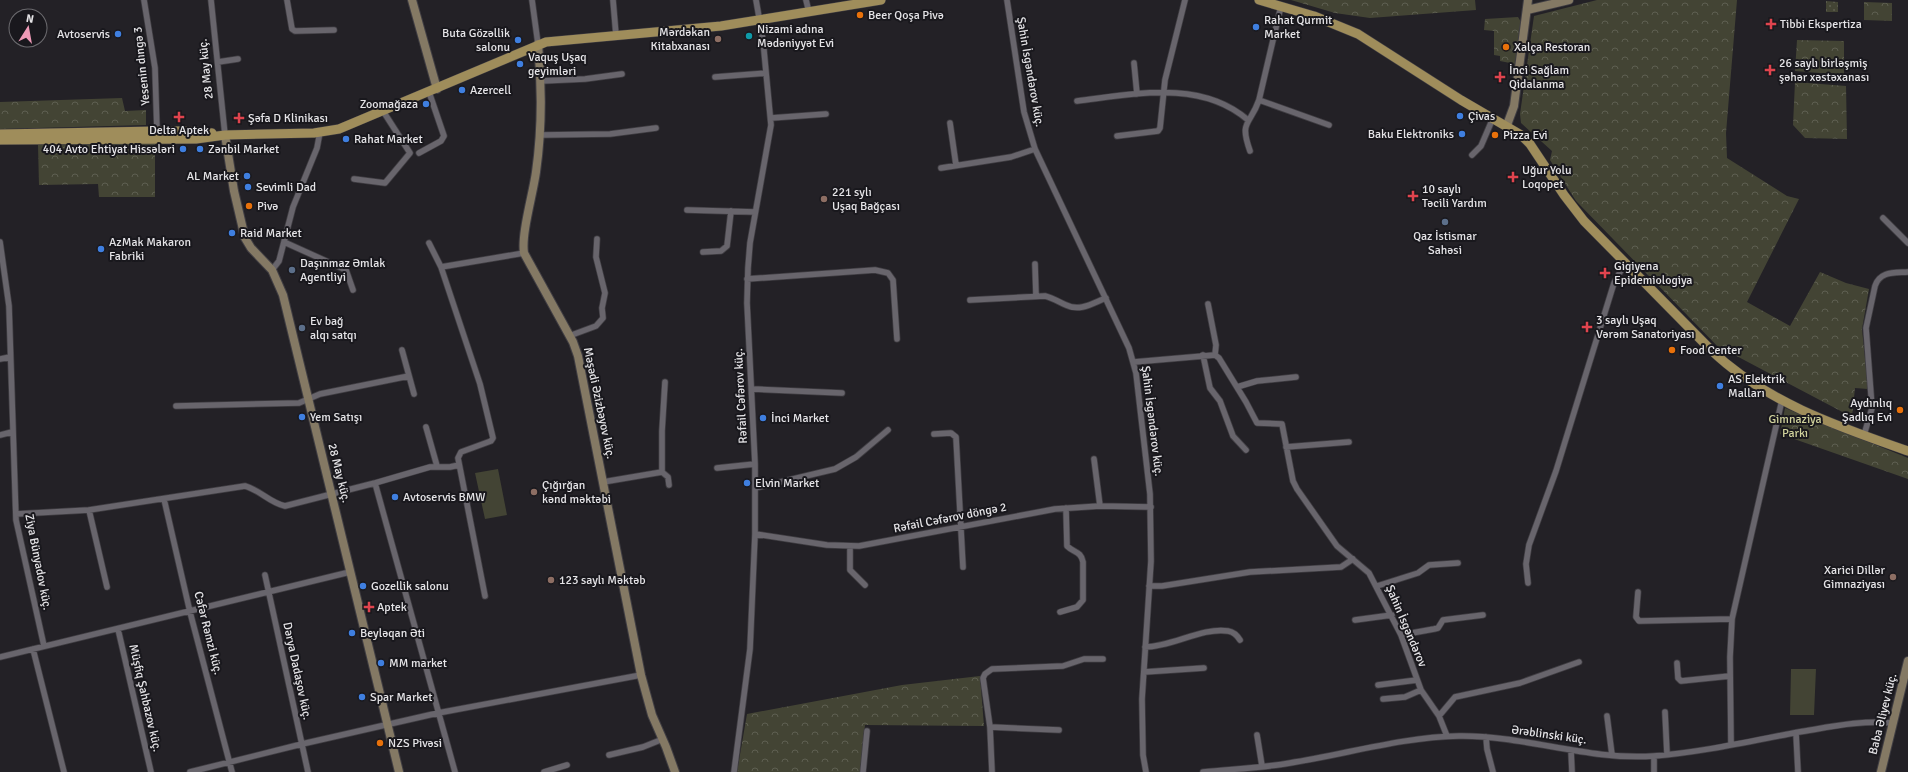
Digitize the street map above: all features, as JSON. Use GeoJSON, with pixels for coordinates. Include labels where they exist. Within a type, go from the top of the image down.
{"type":"FeatureCollection","features":[{"type":"Feature","properties":{"kind":"main road"},"geometry":{"type":"LineString","coordinates":[[0,140],[196,139],[225,135],[320,132],[339,129],[538,44],[550,41],[716,27],[881,0]]}},
{"type":"Feature","properties":{"kind":"main road"},"geometry":{"type":"LineString","coordinates":[[1260,0],[1328,21],[1358,34],[1461,100],[1507,125],[1530,144],[1576,212],[1626,265],[1723,361],[1753,384],[1782,400],[1864,435],[1908,451]]}},
{"type":"Feature","properties":{"kind":"main road"},"geometry":{"type":"LineString","coordinates":[[0,134],[195,131],[225,135]]}},
{"type":"Feature","properties":{"kind":"street","name":"Yesenin dıngə 3"},"geometry":{"type":"LineString","coordinates":[[144,0],[155,68],[157,131]]}},
{"type":"Feature","properties":{"kind":"street","name":"28 May küç."},"geometry":{"type":"LineString","coordinates":[[211,0],[225,135],[234,191],[245,238],[251,248],[272,270],[283,295],[399,772]]}},
{"type":"Feature","properties":{"kind":"street"},"geometry":{"type":"LineString","coordinates":[[287,0],[292,29],[295,31],[334,30]]}},
{"type":"Feature","properties":{"kind":"street"},"geometry":{"type":"LineString","coordinates":[[412,0],[444,136],[440,141],[419,153]]}},
{"type":"Feature","properties":{"kind":"street"},"geometry":{"type":"LineString","coordinates":[[441,268],[524,253],[524,237],[535,183],[541,135],[541,81],[532,0]]}},
{"type":"Feature","properties":{"kind":"street"},"geometry":{"type":"LineString","coordinates":[[613,0],[616,36]]}},
{"type":"Feature","properties":{"kind":"street","name":"Rəfail Cəfərov küç."},"geometry":{"type":"LineString","coordinates":[[734,772],[747,685],[755,534],[753,389],[747,279],[756,212],[769,145],[771,118],[760,21],[756,0]]}},
{"type":"Feature","properties":{"kind":"street"},"geometry":{"type":"LineString","coordinates":[[806,0],[809,12]]}},
{"type":"Feature","properties":{"kind":"street","name":"Şahin İsgəndərov küç."},"geometry":{"type":"LineString","coordinates":[[1007,0],[1024,112],[1035,149],[1106,298],[1134,362],[1149,477],[1151,507],[1152,549],[1145,647],[1142,732],[1144,765],[1146,772]]}},
{"type":"Feature","properties":{"kind":"street"},"geometry":{"type":"LineString","coordinates":[[1117,136],[1158,131],[1160,128],[1163,93],[1184,0]]}},
{"type":"Feature","properties":{"kind":"street"},"geometry":{"type":"LineString","coordinates":[[1507,125],[1514,106],[1528,0]]}},
{"type":"Feature","properties":{"kind":"street"},"geometry":{"type":"LineString","coordinates":[[1527,10],[1569,0]]}},
{"type":"Feature","properties":{"kind":"street"},"geometry":{"type":"LineString","coordinates":[[1250,151],[1244,132],[1248,120],[1256,110],[1259,100],[1281,6]]}},
{"type":"Feature","properties":{"kind":"street"},"geometry":{"type":"LineString","coordinates":[[218,62],[238,59]]}},
{"type":"Feature","properties":{"kind":"street"},"geometry":{"type":"LineString","coordinates":[[1134,63],[1137,94]]}},
{"type":"Feature","properties":{"kind":"street"},"geometry":{"type":"LineString","coordinates":[[715,77],[766,73]]}},
{"type":"Feature","properties":{"kind":"street"},"geometry":{"type":"LineString","coordinates":[[541,81],[585,79],[622,74]]}},
{"type":"Feature","properties":{"kind":"street"},"geometry":{"type":"LineString","coordinates":[[1077,100],[1137,94],[1192,94],[1233,107],[1248,120]]}},
{"type":"Feature","properties":{"kind":"street"},"geometry":{"type":"LineString","coordinates":[[1259,100],[1329,125]]}},
{"type":"Feature","properties":{"kind":"street"},"geometry":{"type":"LineString","coordinates":[[354,179],[385,183],[410,153],[383,111]]}},
{"type":"Feature","properties":{"kind":"street"},"geometry":{"type":"LineString","coordinates":[[771,118],[826,114]]}},
{"type":"Feature","properties":{"kind":"street"},"geometry":{"type":"LineString","coordinates":[[1472,155],[1481,146],[1493,118]]}},
{"type":"Feature","properties":{"kind":"street"},"geometry":{"type":"LineString","coordinates":[[950,123],[956,165]]}},
{"type":"Feature","properties":{"kind":"street"},"geometry":{"type":"LineString","coordinates":[[541,135],[610,134],[656,128]]}},
{"type":"Feature","properties":{"kind":"street"},"geometry":{"type":"LineString","coordinates":[[272,270],[279,261],[293,207],[312,163],[320,132]]}},
{"type":"Feature","properties":{"kind":"street"},"geometry":{"type":"LineString","coordinates":[[941,168],[1011,157],[1035,149]]}},
{"type":"Feature","properties":{"kind":"street"},"geometry":{"type":"LineString","coordinates":[[687,210],[756,212]]}},
{"type":"Feature","properties":{"kind":"street"},"geometry":{"type":"LineString","coordinates":[[703,252],[721,251],[727,246],[731,211]]}},
{"type":"Feature","properties":{"kind":"street"},"geometry":{"type":"LineString","coordinates":[[1883,218],[1908,243]]}},
{"type":"Feature","properties":{"kind":"street"},"geometry":{"type":"LineString","coordinates":[[569,336],[596,326],[603,318],[602,308],[605,293],[596,257],[597,238]]}},
{"type":"Feature","properties":{"kind":"street","name":"Ziya Bünyadov küç."},"geometry":{"type":"LineString","coordinates":[[0,242],[3,280],[9,306],[12,432],[17,526],[44,646]]}},
{"type":"Feature","properties":{"kind":"street"},"geometry":{"type":"LineString","coordinates":[[284,242],[346,270],[353,290]]}},
{"type":"Feature","properties":{"kind":"street"},"geometry":{"type":"LineString","coordinates":[[429,243],[441,268],[480,384],[493,438],[491,441],[462,452],[458,458],[485,596]]}},
{"type":"Feature","properties":{"kind":"street","name":"Məşədi Əzizbəyov küç."},"geometry":{"type":"LineString","coordinates":[[524,253],[569,336],[578,356],[641,675],[652,716],[663,739],[675,772]]}},
{"type":"Feature","properties":{"kind":"street"},"geometry":{"type":"LineString","coordinates":[[1035,264],[1036,295]]}},
{"type":"Feature","properties":{"kind":"street"},"geometry":{"type":"LineString","coordinates":[[1528,583],[1526,564],[1529,545],[1556,471],[1614,283],[1626,265]]}},
{"type":"Feature","properties":{"kind":"street"},"geometry":{"type":"LineString","coordinates":[[747,279],[875,270],[888,273],[893,280],[897,339]]}},
{"type":"Feature","properties":{"kind":"street"},"geometry":{"type":"LineString","coordinates":[[1864,435],[1872,408],[1866,328],[1875,286],[1877,280],[1883,274],[1908,272]]}},
{"type":"Feature","properties":{"kind":"street"},"geometry":{"type":"LineString","coordinates":[[970,300],[1036,295],[1053,298],[1072,308],[1084,307],[1106,298]]}},
{"type":"Feature","properties":{"kind":"street"},"geometry":{"type":"LineString","coordinates":[[1134,362],[1215,355],[1216,345],[1208,304]]}},
{"type":"Feature","properties":{"kind":"street"},"geometry":{"type":"LineString","coordinates":[[402,350],[414,394]]}},
{"type":"Feature","properties":{"kind":"street"},"geometry":{"type":"LineString","coordinates":[[1202,355],[1210,388],[1220,400],[1234,436],[1246,450]]}},
{"type":"Feature","properties":{"kind":"street","name":"Şahin İsgəndərov"},"geometry":{"type":"LineString","coordinates":[[1215,355],[1237,387],[1257,423],[1282,424],[1293,481],[1302,498],[1337,546],[1364,566],[1377,586],[1401,635],[1416,680],[1439,716],[1448,736]]}},
{"type":"Feature","properties":{"kind":"street"},"geometry":{"type":"LineString","coordinates":[[0,359],[10,357]]}},
{"type":"Feature","properties":{"kind":"street"},"geometry":{"type":"LineString","coordinates":[[176,406],[294,403],[320,394],[409,376]]}},
{"type":"Feature","properties":{"kind":"street"},"geometry":{"type":"LineString","coordinates":[[1237,387],[1257,381],[1296,377]]}},
{"type":"Feature","properties":{"kind":"street"},"geometry":{"type":"LineString","coordinates":[[662,472],[662,431],[666,382]]}},
{"type":"Feature","properties":{"kind":"street"},"geometry":{"type":"LineString","coordinates":[[753,389],[842,392]]}},
{"type":"Feature","properties":{"kind":"street"},"geometry":{"type":"LineString","coordinates":[[1731,744],[1730,676],[1732,619],[1782,400]]}},
{"type":"Feature","properties":{"kind":"street"},"geometry":{"type":"LineString","coordinates":[[426,427],[437,466]]}},
{"type":"Feature","properties":{"kind":"street"},"geometry":{"type":"LineString","coordinates":[[755,488],[835,469],[856,458],[888,430]]}},
{"type":"Feature","properties":{"kind":"street"},"geometry":{"type":"LineString","coordinates":[[0,435],[12,432]]}},
{"type":"Feature","properties":{"kind":"street"},"geometry":{"type":"LineString","coordinates":[[934,434],[951,433],[956,437],[964,568]]}},
{"type":"Feature","properties":{"kind":"street"},"geometry":{"type":"LineString","coordinates":[[1286,447],[1349,442]]}},
{"type":"Feature","properties":{"kind":"street"},"geometry":{"type":"LineString","coordinates":[[1094,459],[1100,506]]}},
{"type":"Feature","properties":{"kind":"street"},"geometry":{"type":"LineString","coordinates":[[717,468],[755,464]]}},
{"type":"Feature","properties":{"kind":"street"},"geometry":{"type":"LineString","coordinates":[[16,514],[89,510],[245,486],[257,491],[279,505],[285,506],[332,495],[437,466],[450,467],[459,465]]}},
{"type":"Feature","properties":{"kind":"street"},"geometry":{"type":"LineString","coordinates":[[603,482],[662,472],[668,477],[669,486]]}},
{"type":"Feature","properties":{"kind":"street"},"geometry":{"type":"LineString","coordinates":[[375,483],[455,772]]}},
{"type":"Feature","properties":{"kind":"street","name":"Cəfər Rəmzi küç."},"geometry":{"type":"LineString","coordinates":[[164,499],[190,612],[232,772]]}},
{"type":"Feature","properties":{"kind":"street","name":"Rəfail Cəfərov döngə 2"},"geometry":{"type":"LineString","coordinates":[[755,534],[811,544],[850,547],[869,545],[1066,508],[1100,506],[1151,507]]}},
{"type":"Feature","properties":{"kind":"street"},"geometry":{"type":"LineString","coordinates":[[1060,612],[1077,607],[1083,600],[1082,556],[1067,546],[1066,508]]}},
{"type":"Feature","properties":{"kind":"street"},"geometry":{"type":"LineString","coordinates":[[89,510],[107,587]]}},
{"type":"Feature","properties":{"kind":"street"},"geometry":{"type":"LineString","coordinates":[[850,547],[850,570],[864,585]]}},
{"type":"Feature","properties":{"kind":"street"},"geometry":{"type":"LineString","coordinates":[[1149,586],[1162,586],[1250,572],[1341,567],[1353,559]]}},
{"type":"Feature","properties":{"kind":"street"},"geometry":{"type":"LineString","coordinates":[[1377,586],[1418,573],[1429,565],[1458,563]]}},
{"type":"Feature","properties":{"kind":"street"},"geometry":{"type":"LineString","coordinates":[[0,657],[118,630],[269,591],[350,572]]}},
{"type":"Feature","properties":{"kind":"street","name":"Dərya Dadaşov küç."},"geometry":{"type":"LineString","coordinates":[[265,575],[308,772]]}},
{"type":"Feature","properties":{"kind":"street"},"geometry":{"type":"LineString","coordinates":[[1638,592],[1636,617],[1638,621],[1732,619]]}},
{"type":"Feature","properties":{"kind":"street"},"geometry":{"type":"LineString","coordinates":[[1354,620],[1392,615]]}},
{"type":"Feature","properties":{"kind":"street"},"geometry":{"type":"LineString","coordinates":[[1401,635],[1434,630],[1440,626],[1443,620],[1483,615]]}},
{"type":"Feature","properties":{"kind":"street","name":"Müşfiq Şahbazov küç."},"geometry":{"type":"LineString","coordinates":[[118,630],[151,772]]}},
{"type":"Feature","properties":{"kind":"street"},"geometry":{"type":"LineString","coordinates":[[1145,647],[1160,646],[1218,631],[1232,632],[1240,640]]}},
{"type":"Feature","properties":{"kind":"street"},"geometry":{"type":"LineString","coordinates":[[33,649],[64,772]]}},
{"type":"Feature","properties":{"kind":"street"},"geometry":{"type":"LineString","coordinates":[[992,772],[990,727],[983,678],[988,671],[1063,666],[1084,659],[1103,659]]}},
{"type":"Feature","properties":{"kind":"street"},"geometry":{"type":"LineString","coordinates":[[1439,716],[1452,700],[1459,695],[1520,683],[1579,662]]}},
{"type":"Feature","properties":{"kind":"street"},"geometry":{"type":"LineString","coordinates":[[1677,663],[1678,678],[1681,681],[1730,676]]}},
{"type":"Feature","properties":{"kind":"street","name":"Baba Əliyev küç."},"geometry":{"type":"LineString","coordinates":[[1881,772],[1907,666]]}},
{"type":"Feature","properties":{"kind":"street"},"geometry":{"type":"LineString","coordinates":[[1144,672],[1204,668]]}},
{"type":"Feature","properties":{"kind":"street"},"geometry":{"type":"LineString","coordinates":[[190,772],[302,744],[438,713],[641,675]]}},
{"type":"Feature","properties":{"kind":"street"},"geometry":{"type":"LineString","coordinates":[[1378,685],[1416,680]]}},
{"type":"Feature","properties":{"kind":"street"},"geometry":{"type":"LineString","coordinates":[[1383,699],[1405,697],[1421,690]]}},
{"type":"Feature","properties":{"kind":"street"},"geometry":{"type":"LineString","coordinates":[[1665,712],[1667,754]]}},
{"type":"Feature","properties":{"kind":"street"},"geometry":{"type":"LineString","coordinates":[[1607,716],[1612,755]]}},
{"type":"Feature","properties":{"kind":"street","name":"Ərəblinski küç."},"geometry":{"type":"LineString","coordinates":[[1203,772],[1279,764],[1385,744],[1448,736],[1486,737],[1612,755],[1654,756],[1858,723],[1893,723]]}},
{"type":"Feature","properties":{"kind":"street"},"geometry":{"type":"LineString","coordinates":[[990,727],[1059,730]]}},
{"type":"Feature","properties":{"kind":"street"},"geometry":{"type":"LineString","coordinates":[[863,772],[867,730]]}},
{"type":"Feature","properties":{"kind":"street"},"geometry":{"type":"LineString","coordinates":[[1796,733],[1798,772]]}},
{"type":"Feature","properties":{"kind":"street"},"geometry":{"type":"LineString","coordinates":[[1257,735],[1262,766]]}},
{"type":"Feature","properties":{"kind":"street"},"geometry":{"type":"LineString","coordinates":[[1486,737],[1487,749],[1493,772]]}},
{"type":"Feature","properties":{"kind":"street"},"geometry":{"type":"LineString","coordinates":[[609,755],[643,747],[663,739]]}},
{"type":"Feature","properties":{"kind":"street"},"geometry":{"type":"LineString","coordinates":[[1572,750],[1572,772]]}},
{"type":"Feature","properties":{"kind":"street"},"geometry":{"type":"LineString","coordinates":[[1654,756],[1654,772]]}},
{"type":"Feature","properties":{"kind":"street"},"geometry":{"type":"LineString","coordinates":[[1279,764],[1280,772]]}},
{"type":"Feature","properties":{"kind":"street"},"geometry":{"type":"LineString","coordinates":[[544,772],[567,765]]}},
{"type":"Feature","properties":{"kind":"green space"},"geometry":{"type":"Polygon","coordinates":[[[1291,0],[1475,0],[1476,10],[1370,18],[1335,13],[1291,0]]]}},
{"type":"Feature","properties":{"kind":"green space"},"geometry":{"type":"Polygon","coordinates":[[[1597,0],[1737,0],[1726,133],[1727,158],[1787,196],[1799,199],[1747,302],[1790,326],[1820,272],[1846,283],[1869,289],[1862,329],[1868,389],[1855,388],[1852,417],[1729,352],[1725,354],[1576,201],[1550,160],[1552,151],[1521,123],[1520,114],[1534,16],[1597,0]]]}},
{"type":"Feature","properties":{"kind":"green space"},"geometry":{"type":"Polygon","coordinates":[[[1826,1],[1838,2],[1838,12],[1826,12],[1826,1]]]}},
{"type":"Feature","properties":{"kind":"green space"},"geometry":{"type":"Polygon","coordinates":[[[1864,2],[1892,3],[1892,21],[1864,20],[1864,2]]]}},
{"type":"Feature","properties":{"kind":"green space"},"geometry":{"type":"Polygon","coordinates":[[[1518,17],[1521,22],[1515,64],[1500,61],[1500,56],[1494,55],[1494,31],[1484,30],[1485,19],[1518,17]]]}},
{"type":"Feature","properties":{"kind":"green space"},"geometry":{"type":"Polygon","coordinates":[[[1797,40],[1844,41],[1844,75],[1795,71],[1797,40]]]}},
{"type":"Feature","properties":{"kind":"green space"},"geometry":{"type":"Polygon","coordinates":[[[1795,82],[1846,86],[1847,139],[1805,138],[1793,125],[1795,82]]]}},
{"type":"Feature","properties":{"kind":"green space"},"geometry":{"type":"Polygon","coordinates":[[[122,98],[125,111],[146,110],[146,125],[0,129],[0,102],[122,98]]]}},
{"type":"Feature","properties":{"kind":"green space"},"geometry":{"type":"Polygon","coordinates":[[[155,143],[155,197],[99,197],[98,184],[39,185],[38,145],[155,143]]]}},
{"type":"Feature","properties":{"kind":"green space","name":"Gimnaziya Parkı"},"geometry":{"type":"Polygon","coordinates":[[[1785,408],[1908,458],[1908,479],[1780,434],[1785,408]]]}},
{"type":"Feature","properties":{"kind":"green space"},"geometry":{"type":"Polygon","coordinates":[[[498,469],[507,515],[485,519],[475,473],[498,469]]]}},
{"type":"Feature","properties":{"kind":"green space"},"geometry":{"type":"Polygon","coordinates":[[[1791,669],[1816,669],[1814,715],[1790,715],[1791,669]]]}},
{"type":"Feature","properties":{"kind":"green space"},"geometry":{"type":"Polygon","coordinates":[[[980,676],[984,726],[865,725],[860,772],[737,772],[747,714],[902,685],[980,676]]]}},
{"type":"Feature","properties":{"kind":"place","name":"Beer Qoşa Pivə"},"geometry":{"type":"Point","coordinates":[860,15]}},
{"type":"Feature","properties":{"kind":"place","name":"Tibbi Ekspertiza"},"geometry":{"type":"Point","coordinates":[1771,24]}},
{"type":"Feature","properties":{"kind":"place","name":"Rahat Qurmit Market"},"geometry":{"type":"Point","coordinates":[1256,27]}},
{"type":"Feature","properties":{"kind":"place","name":"Avtoservis"},"geometry":{"type":"Point","coordinates":[118,34]}},
{"type":"Feature","properties":{"kind":"place","name":"Nizami adına Mədəniyyət Evi"},"geometry":{"type":"Point","coordinates":[749,36]}},
{"type":"Feature","properties":{"kind":"place","name":"Mərdəkan Kitabxanası"},"geometry":{"type":"Point","coordinates":[718,39]}},
{"type":"Feature","properties":{"kind":"place","name":"Buta Gözəllik salonu"},"geometry":{"type":"Point","coordinates":[518,40]}},
{"type":"Feature","properties":{"kind":"place","name":"Xalça Restoran"},"geometry":{"type":"Point","coordinates":[1506,47]}},
{"type":"Feature","properties":{"kind":"place","name":"Vaquş Uşaq geyimləri"},"geometry":{"type":"Point","coordinates":[520,64]}},
{"type":"Feature","properties":{"kind":"place","name":"26 saylı birləşmiş şəhər xəstəxanası"},"geometry":{"type":"Point","coordinates":[1770,70]}},
{"type":"Feature","properties":{"kind":"place","name":"İnci Sağlam Qidalanma"},"geometry":{"type":"Point","coordinates":[1500,77]}},
{"type":"Feature","properties":{"kind":"place","name":"Azercell"},"geometry":{"type":"Point","coordinates":[462,90]}},
{"type":"Feature","properties":{"kind":"place","name":"Zoomağaza"},"geometry":{"type":"Point","coordinates":[426,104]}},
{"type":"Feature","properties":{"kind":"place","name":"Çivas"},"geometry":{"type":"Point","coordinates":[1460,116]}},
{"type":"Feature","properties":{"kind":"place","name":"Delta Aptek"},"geometry":{"type":"Point","coordinates":[179,117]}},
{"type":"Feature","properties":{"kind":"place","name":"Şəfa D Klinikası"},"geometry":{"type":"Point","coordinates":[239,118]}},
{"type":"Feature","properties":{"kind":"place","name":"Baku Elektroniks"},"geometry":{"type":"Point","coordinates":[1462,134]}},
{"type":"Feature","properties":{"kind":"place","name":"Pizza Evi"},"geometry":{"type":"Point","coordinates":[1495,135]}},
{"type":"Feature","properties":{"kind":"place","name":"Rahat Market"},"geometry":{"type":"Point","coordinates":[346,139]}},
{"type":"Feature","properties":{"kind":"place","name":"404 Avto Ehtiyat Hissələri"},"geometry":{"type":"Point","coordinates":[183,149]}},
{"type":"Feature","properties":{"kind":"place","name":"Zənbil Market"},"geometry":{"type":"Point","coordinates":[200,149]}},
{"type":"Feature","properties":{"kind":"place","name":"AL Market"},"geometry":{"type":"Point","coordinates":[247,176]}},
{"type":"Feature","properties":{"kind":"place","name":"Uğur Yolu Loqopet"},"geometry":{"type":"Point","coordinates":[1513,177]}},
{"type":"Feature","properties":{"kind":"place","name":"Sevimli Dad"},"geometry":{"type":"Point","coordinates":[248,187]}},
{"type":"Feature","properties":{"kind":"place","name":"10 saylı Təcili Yardım"},"geometry":{"type":"Point","coordinates":[1413,196]}},
{"type":"Feature","properties":{"kind":"place","name":"221 sylı Uşaq Bağçası"},"geometry":{"type":"Point","coordinates":[824,199]}},
{"type":"Feature","properties":{"kind":"place","name":"Pivə"},"geometry":{"type":"Point","coordinates":[249,206]}},
{"type":"Feature","properties":{"kind":"place","name":"Qaz İstismar Sahəsi"},"geometry":{"type":"Point","coordinates":[1445,222]}},
{"type":"Feature","properties":{"kind":"place","name":"Raid Market"},"geometry":{"type":"Point","coordinates":[232,233]}},
{"type":"Feature","properties":{"kind":"place","name":"AzMak Makaron Fabriki"},"geometry":{"type":"Point","coordinates":[101,249]}},
{"type":"Feature","properties":{"kind":"place","name":"Daşınmaz Əmlak Agentliyi"},"geometry":{"type":"Point","coordinates":[292,270]}},
{"type":"Feature","properties":{"kind":"place","name":"Gigiyena Epidemiologiya"},"geometry":{"type":"Point","coordinates":[1605,273]}},
{"type":"Feature","properties":{"kind":"place","name":"3 saylı Uşaq Vərəm Sanatoriyası"},"geometry":{"type":"Point","coordinates":[1587,327]}},
{"type":"Feature","properties":{"kind":"place","name":"Ev bağ alqı satqı"},"geometry":{"type":"Point","coordinates":[302,328]}},
{"type":"Feature","properties":{"kind":"place","name":"Food Center"},"geometry":{"type":"Point","coordinates":[1672,350]}},
{"type":"Feature","properties":{"kind":"place","name":"AS Elektrik Malları"},"geometry":{"type":"Point","coordinates":[1720,386]}},
{"type":"Feature","properties":{"kind":"place","name":"Aydınlıq Şadlıq Evi"},"geometry":{"type":"Point","coordinates":[1900,410]}},
{"type":"Feature","properties":{"kind":"place","name":"Yem Satışı"},"geometry":{"type":"Point","coordinates":[302,417]}},
{"type":"Feature","properties":{"kind":"place","name":"İnci Market"},"geometry":{"type":"Point","coordinates":[763,418]}},
{"type":"Feature","properties":{"kind":"place","name":"Elvin Market"},"geometry":{"type":"Point","coordinates":[747,483]}},
{"type":"Feature","properties":{"kind":"place","name":"Çığırğan kənd məktəbi"},"geometry":{"type":"Point","coordinates":[534,492]}},
{"type":"Feature","properties":{"kind":"place","name":"Avtoservis BMW"},"geometry":{"type":"Point","coordinates":[395,497]}},
{"type":"Feature","properties":{"kind":"place","name":"Xarici Dillər Gimnaziyası"},"geometry":{"type":"Point","coordinates":[1893,577]}},
{"type":"Feature","properties":{"kind":"place","name":"123 saylı Məktəb"},"geometry":{"type":"Point","coordinates":[551,580]}},
{"type":"Feature","properties":{"kind":"place","name":"Gozellik salonu"},"geometry":{"type":"Point","coordinates":[363,586]}},
{"type":"Feature","properties":{"kind":"place","name":"Aptek"},"geometry":{"type":"Point","coordinates":[369,607]}},
{"type":"Feature","properties":{"kind":"place","name":"Beyləqan Əti"},"geometry":{"type":"Point","coordinates":[352,633]}},
{"type":"Feature","properties":{"kind":"place","name":"MM market"},"geometry":{"type":"Point","coordinates":[381,663]}},
{"type":"Feature","properties":{"kind":"place","name":"Spar Market"},"geometry":{"type":"Point","coordinates":[362,697]}},
{"type":"Feature","properties":{"kind":"place","name":"NZS Pivəsi"},"geometry":{"type":"Point","coordinates":[380,743]}}]}
